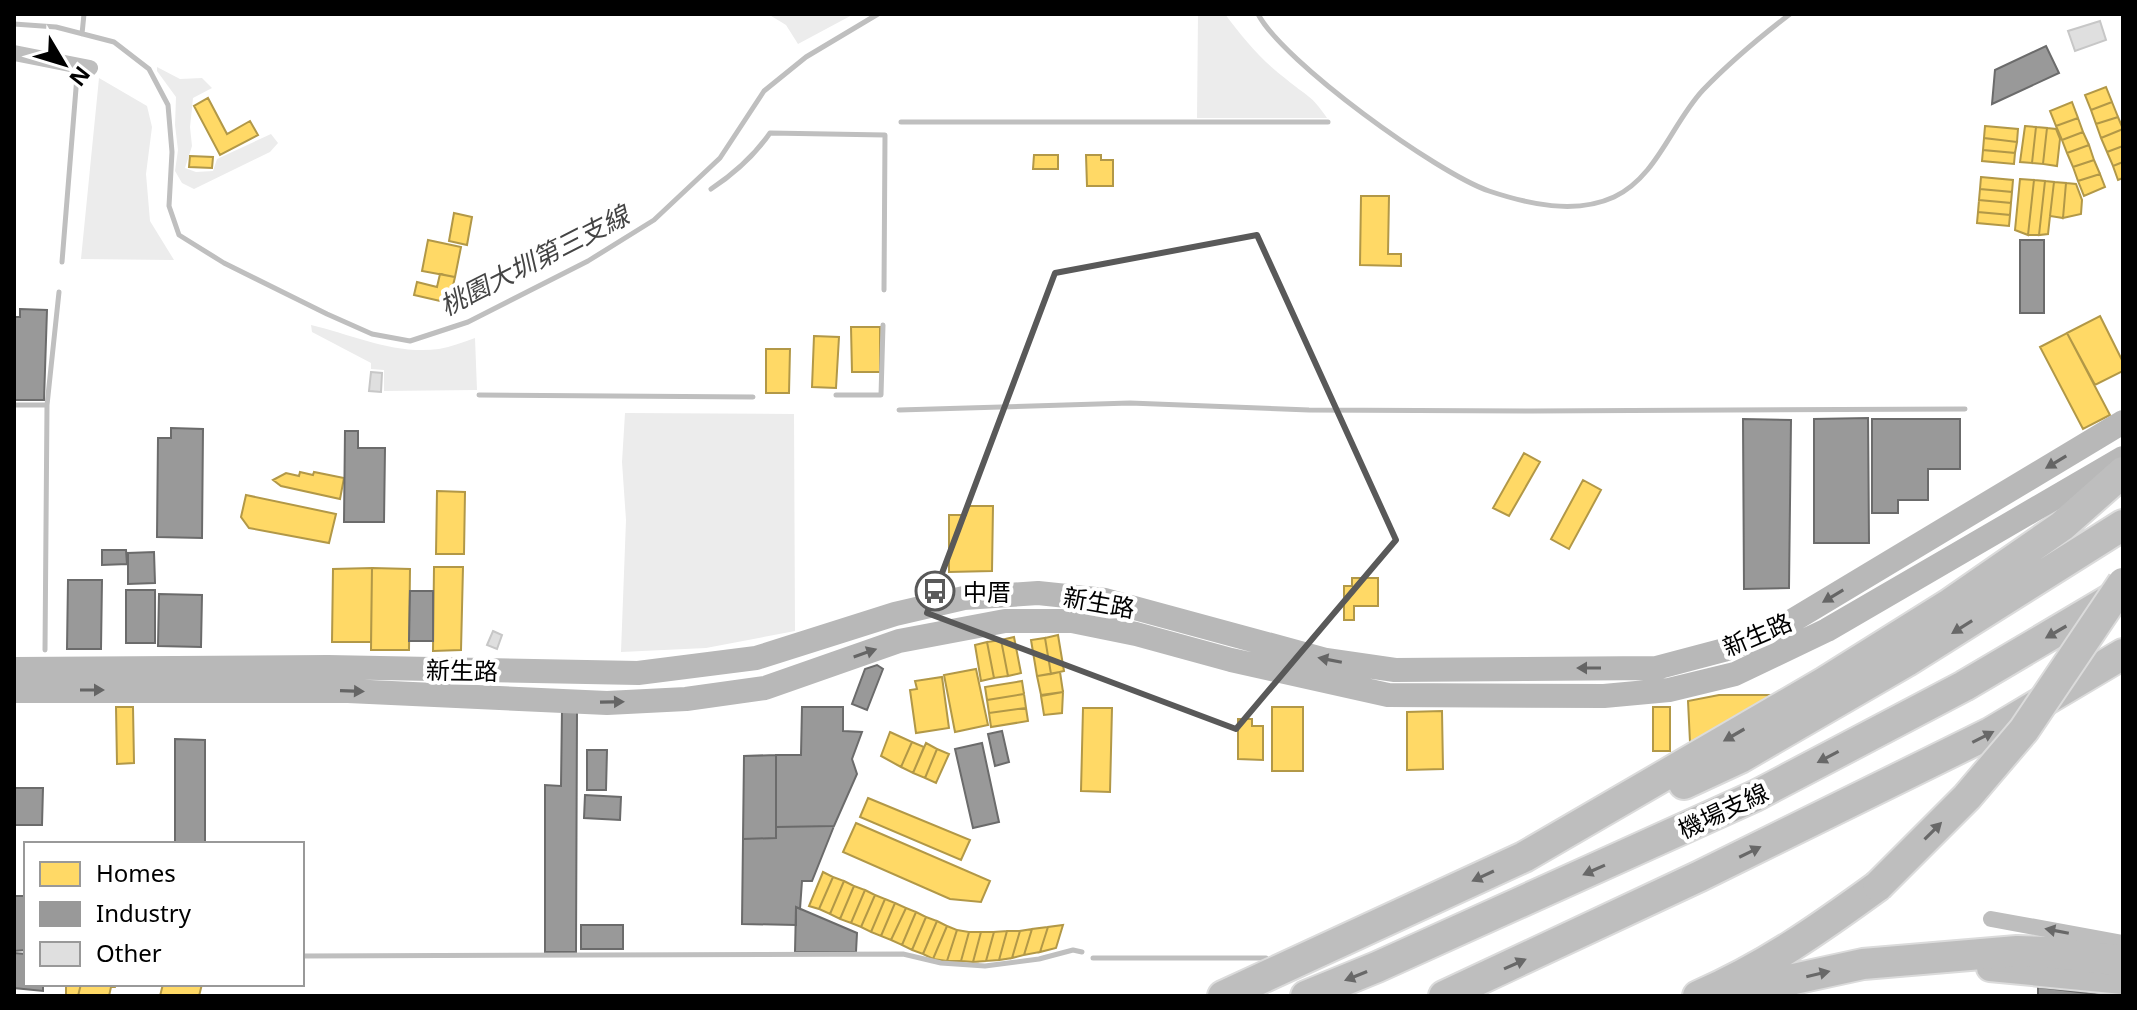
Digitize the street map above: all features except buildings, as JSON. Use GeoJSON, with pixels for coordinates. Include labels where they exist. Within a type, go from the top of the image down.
{"type":"FeatureCollection","features":[{"type":"Feature","properties":{"kind":"highway"},"geometry":{"type":"LineString","coordinates":[[1524,857],[1825,682],[1948,605],[2062,526],[2123,472]]}},
{"type":"Feature","properties":{"kind":"highway"},"geometry":{"type":"LineString","coordinates":[[1223,996],[1740,758],[1907,661],[2123,525]]}},
{"type":"Feature","properties":{"kind":"highway"},"geometry":{"type":"LineString","coordinates":[[1698,996],[1798,944],[1878,886],[1967,797],[2024,730],[2123,583]]}},
{"type":"Feature","properties":{"kind":"highway","name":"機場支線"},"geometry":{"type":"LineString","coordinates":[[1306,996],[1755,796],[1964,686],[2123,592]]}},
{"type":"Feature","properties":{"kind":"highway","name":"機場支線"},"geometry":{"type":"LineString","coordinates":[[1444,996],[1687,883],[1990,733],[2123,654]]}},
{"type":"Feature","properties":{"kind":"highway"},"geometry":{"type":"LineString","coordinates":[[1743,996],[1794,979],[1863,964],[2017,951],[2123,961]]}},
{"type":"Feature","properties":{"kind":"main road","name":"新生路"},"geometry":{"type":"LineString","coordinates":[[14,669],[328,667],[638,673],[756,658],[895,614],[964,598],[1038,593],[1105,600],[1326,660],[1395,670],[1656,668],[1770,634],[2123,422]]}},
{"type":"Feature","properties":{"kind":"main road","name":"新生路"},"geometry":{"type":"LineString","coordinates":[[14,691],[348,691],[607,703],[686,699],[765,688],[899,641],[1005,621],[1072,621],[1388,695],[1604,696],[1669,690],[1735,674],[1827,630],[2123,458]]}},
{"type":"Feature","properties":{"kind":"main road"},"geometry":{"type":"LineString","coordinates":[[1990,968],[2123,981]]}},
{"type":"Feature","properties":{"kind":"street"},"geometry":{"type":"LineString","coordinates":[[14,53],[90,68]]}},
{"type":"Feature","properties":{"kind":"street"},"geometry":{"type":"LineString","coordinates":[[1991,919],[2123,943]]}},
{"type":"Feature","properties":{"kind":"highlighted area"},"geometry":{"type":"Polygon","coordinates":[[[1257,235],[1396,540],[1236,729],[927,613],[1055,273],[1257,235]]]}},
{"type":"Feature","properties":{"kind":"shaded area"},"geometry":{"type":"Polygon","coordinates":[[[768,14],[854,14],[798,44],[786,25],[768,14]]]}},
{"type":"Feature","properties":{"kind":"shaded area"},"geometry":{"type":"Polygon","coordinates":[[[1198,14],[1225,14],[1261,57],[1312,100],[1327,118],[1197,118],[1198,14]]]}},
{"type":"Feature","properties":{"kind":"shaded area"},"geometry":{"type":"Polygon","coordinates":[[[157,67],[180,79],[202,78],[212,88],[193,98],[192,146],[185,168],[196,172],[213,171],[217,159],[271,134],[278,143],[270,152],[194,189],[182,183],[175,171],[178,150],[176,97],[157,67]]]}},
{"type":"Feature","properties":{"kind":"shaded area"},"geometry":{"type":"Polygon","coordinates":[[[99,78],[147,106],[152,127],[146,174],[150,221],[174,260],[81,259],[99,78]]]}},
{"type":"Feature","properties":{"kind":"shaded area"},"geometry":{"type":"Polygon","coordinates":[[[311,325],[406,349],[439,349],[475,338],[477,390],[384,391],[384,370],[371,369],[371,363],[312,332],[311,325]]]}},
{"type":"Feature","properties":{"kind":"shaded area"},"geometry":{"type":"Polygon","coordinates":[[[625,413],[794,414],[795,631],[706,648],[621,652],[626,520],[622,462],[625,413]]]}},
{"type":"Feature","properties":{"kind":"waterway"},"geometry":{"type":"LineString","coordinates":[[82,34],[84,14]]}},
{"type":"Feature","properties":{"kind":"waterway","name":"桃園大圳第三支線"},"geometry":{"type":"LineString","coordinates":[[14,24],[56,27],[114,42],[149,69],[168,105],[172,152],[169,206],[179,235],[224,263],[327,314],[372,334],[410,341],[468,322],[588,261],[654,220],[720,158],[764,91],[806,57],[878,14]]}},
{"type":"Feature","properties":{"kind":"waterway","name":"桃園大圳第三支線"},"geometry":{"type":"LineString","coordinates":[[1258,14],[1273,35],[1297,59],[1363,114],[1400,140],[1489,191],[1552,206],[1599,202],[1629,188],[1653,163],[1703,90],[1745,50],[1790,14]]}},
{"type":"Feature","properties":{"kind":"waterway"},"geometry":{"type":"LineString","coordinates":[[62,262],[77,76]]}},
{"type":"Feature","properties":{"kind":"waterway"},"geometry":{"type":"LineString","coordinates":[[901,122],[1328,122]]}},
{"type":"Feature","properties":{"kind":"waterway"},"geometry":{"type":"LineString","coordinates":[[711,189],[744,164],[770,133],[885,135],[884,290]]}},
{"type":"Feature","properties":{"kind":"waterway"},"geometry":{"type":"LineString","coordinates":[[47,405],[59,292]]}},
{"type":"Feature","properties":{"kind":"waterway"},"geometry":{"type":"LineString","coordinates":[[836,395],[881,395],[883,325]]}},
{"type":"Feature","properties":{"kind":"waterway"},"geometry":{"type":"LineString","coordinates":[[479,395],[753,397]]}},
{"type":"Feature","properties":{"kind":"waterway"},"geometry":{"type":"LineString","coordinates":[[899,410],[1130,403],[1309,410],[1965,409]]}},
{"type":"Feature","properties":{"kind":"waterway"},"geometry":{"type":"LineString","coordinates":[[14,405],[47,405],[45,650]]}},
{"type":"Feature","properties":{"kind":"waterway"},"geometry":{"type":"LineString","coordinates":[[304,956],[903,954],[941,963],[985,966],[1039,959],[1073,950],[1082,952]]}},
{"type":"Feature","properties":{"kind":"waterway"},"geometry":{"type":"LineString","coordinates":[[1093,958],[1266,958]]}},
{"type":"Feature","properties":{"kind":"place","name":"中厝"},"geometry":{"type":"Point","coordinates":[935,591]}}]}
